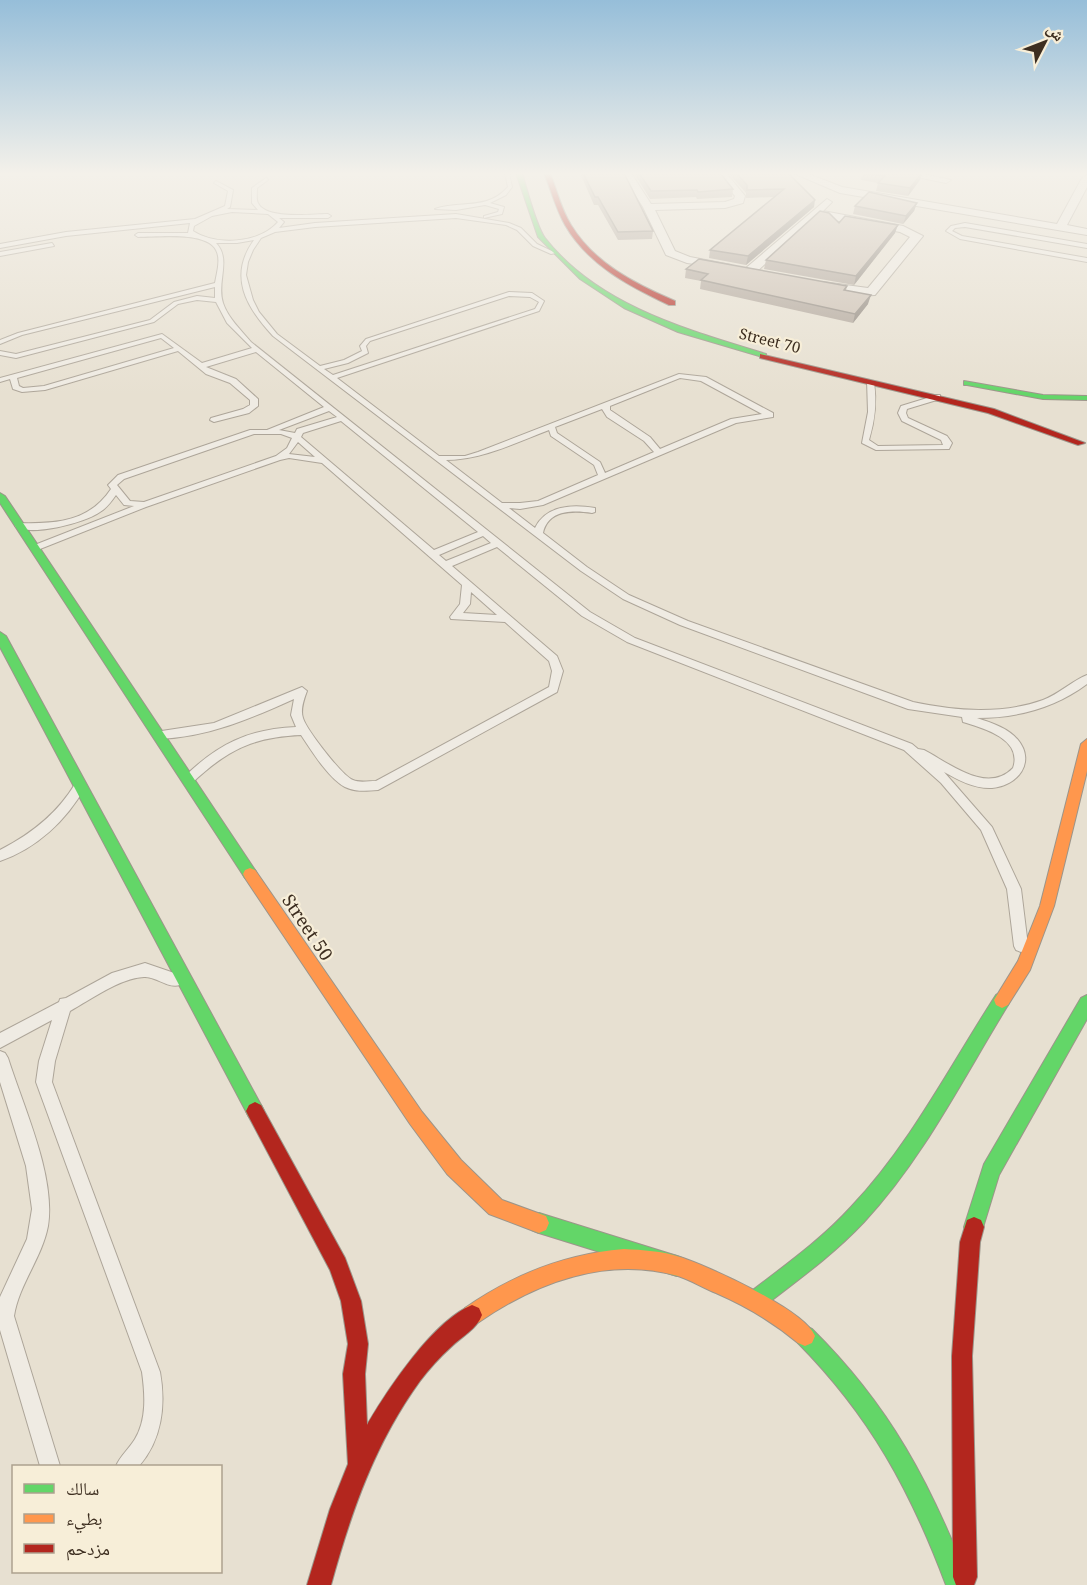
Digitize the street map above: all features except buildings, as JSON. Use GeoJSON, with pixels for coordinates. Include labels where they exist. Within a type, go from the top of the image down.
{"type":"FeatureCollection","features":[{"type":"Feature","properties":{"kind":"main road","name":"Street 70"},"geometry":{"type":"LineString","coordinates":[[550,247],[579,276],[608,296],[640,312],[725,345],[937,397],[1028,422],[1084,446]]}},
{"type":"Feature","properties":{"kind":"main road"},"geometry":{"type":"LineString","coordinates":[[586,247],[593,255],[634,283],[682,307]]}},
{"type":"Feature","properties":{"kind":"main road"},"geometry":{"type":"LineString","coordinates":[[640,312],[665,310],[715,329],[739,333]]}},
{"type":"Feature","properties":{"kind":"main road"},"geometry":{"type":"LineString","coordinates":[[951,380],[1007,392],[1087,398]]}},
{"type":"Feature","properties":{"kind":"main road"},"geometry":{"type":"LineString","coordinates":[[1079,414],[1074,432],[1084,446]]}},
{"type":"Feature","properties":{"kind":"main road","name":"Street 50"},"geometry":{"type":"LineString","coordinates":[[0,496],[187,781],[416,1118],[454,1167],[496,1207],[558,1230],[677,1266]]}},
{"type":"Feature","properties":{"kind":"main road"},"geometry":{"type":"LineString","coordinates":[[0,636],[338,1265],[351,1301],[358,1344],[354,1374],[358,1464]]}},
{"type":"Feature","properties":{"kind":"main road"},"geometry":{"type":"LineString","coordinates":[[756,1300],[829,1243],[869,1203],[905,1153],[1024,965],[1047,906],[1087,744]]}},
{"type":"Feature","properties":{"kind":"main road"},"geometry":{"type":"LineString","coordinates":[[965,1585],[962,1356],[970,1242],[991,1172],[1087,1003]]}},
{"type":"Feature","properties":{"kind":"main road"},"geometry":{"type":"LineString","coordinates":[[319,1585],[335,1523],[358,1464],[387,1408],[422,1360],[460,1322],[500,1294],[543,1273],[586,1262],[632,1260],[677,1266],[756,1300],[798,1329],[838,1368],[877,1415],[916,1482],[941,1534],[958,1585]]}},
{"type":"Feature","properties":{"kind":"street"},"geometry":{"type":"LineString","coordinates":[[670,247],[675,256],[756,272],[781,247]]}},
{"type":"Feature","properties":{"kind":"street"},"geometry":{"type":"LineString","coordinates":[[808,282],[854,292],[872,292],[907,247]]}},
{"type":"Feature","properties":{"kind":"lane"},"geometry":{"type":"LineString","coordinates":[[0,254],[38,247]]}},
{"type":"Feature","properties":{"kind":"lane"},"geometry":{"type":"LineString","coordinates":[[218,247],[221,253],[219,300],[229,320],[257,350],[586,615],[631,640],[908,747],[969,779],[985,784],[1009,780],[1018,771],[1020,760],[1018,749],[1008,737],[980,723],[912,706],[684,623],[627,597],[538,535],[275,335],[258,318],[248,302],[245,275],[249,247]]}},
{"type":"Feature","properties":{"kind":"lane"},"geometry":{"type":"LineString","coordinates":[[540,247],[554,253]]}},
{"type":"Feature","properties":{"kind":"lane"},"geometry":{"type":"LineString","coordinates":[[1015,247],[1087,260]]}},
{"type":"Feature","properties":{"kind":"lane"},"geometry":{"type":"LineString","coordinates":[[0,342],[20,334],[135,307],[219,284]]}},
{"type":"Feature","properties":{"kind":"lane"},"geometry":{"type":"LineString","coordinates":[[332,378],[537,310],[542,302],[532,296],[509,294],[368,340],[363,346],[366,352]]}},
{"type":"Feature","properties":{"kind":"lane"},"geometry":{"type":"LineString","coordinates":[[9,340],[3,353],[16,357],[152,321],[166,308],[182,301],[219,300]]}},
{"type":"Feature","properties":{"kind":"lane"},"geometry":{"type":"LineString","coordinates":[[135,307],[152,307],[159,310],[160,314]]}},
{"type":"Feature","properties":{"kind":"lane"},"geometry":{"type":"LineString","coordinates":[[0,380],[160,336],[209,372],[233,381],[254,399],[254,405],[246,411],[214,420]]}},
{"type":"Feature","properties":{"kind":"lane"},"geometry":{"type":"LineString","coordinates":[[13,377],[16,387],[22,390],[45,388],[179,349]]}},
{"type":"Feature","properties":{"kind":"lane"},"geometry":{"type":"LineString","coordinates":[[201,366],[257,350]]}},
{"type":"Feature","properties":{"kind":"lane"},"geometry":{"type":"LineString","coordinates":[[318,368],[346,362],[366,352],[392,357]]}},
{"type":"Feature","properties":{"kind":"lane"},"geometry":{"type":"LineString","coordinates":[[437,458],[473,457],[674,377],[692,376],[703,379],[770,415],[734,421],[540,503],[520,506],[498,505]]}},
{"type":"Feature","properties":{"kind":"lane"},"geometry":{"type":"LineString","coordinates":[[870,382],[874,405],[865,441],[876,448],[946,447],[948,443],[944,438],[905,419],[902,413],[904,408],[912,403],[937,397]]}},
{"type":"Feature","properties":{"kind":"lane"},"geometry":{"type":"LineString","coordinates":[[607,404],[606,410],[610,416],[647,439],[659,453]]}},
{"type":"Feature","properties":{"kind":"lane"},"geometry":{"type":"LineString","coordinates":[[146,505],[127,503],[112,485],[121,477],[329,408]]}},
{"type":"Feature","properties":{"kind":"lane"},"geometry":{"type":"LineString","coordinates":[[35,548],[278,458],[290,448],[295,436],[308,427],[342,418]]}},
{"type":"Feature","properties":{"kind":"lane"},"geometry":{"type":"LineString","coordinates":[[551,426],[554,434],[597,464],[603,477]]}},
{"type":"Feature","properties":{"kind":"lane"},"geometry":{"type":"LineString","coordinates":[[157,735],[196,733],[226,725],[302,691],[298,700],[297,718],[304,731],[345,781],[359,786],[378,785],[553,689],[560,676],[557,663],[295,436],[268,430]]}},
{"type":"Feature","properties":{"kind":"lane"},"geometry":{"type":"LineString","coordinates":[[278,458],[323,461]]}},
{"type":"Feature","properties":{"kind":"lane"},"geometry":{"type":"LineString","coordinates":[[19,526],[41,527],[86,516],[105,503],[114,490]]}},
{"type":"Feature","properties":{"kind":"lane"},"geometry":{"type":"LineString","coordinates":[[538,535],[542,521],[549,515],[569,509],[592,510]]}},
{"type":"Feature","properties":{"kind":"lane"},"geometry":{"type":"LineString","coordinates":[[433,554],[483,533]]}},
{"type":"Feature","properties":{"kind":"lane"},"geometry":{"type":"LineString","coordinates":[[445,565],[496,544]]}},
{"type":"Feature","properties":{"kind":"lane"},"geometry":{"type":"LineString","coordinates":[[467,584],[465,604],[455,617],[479,616],[508,619]]}},
{"type":"Feature","properties":{"kind":"lane"},"geometry":{"type":"LineString","coordinates":[[946,714],[973,716],[1023,709],[1054,700],[1087,679]]}},
{"type":"Feature","properties":{"kind":"lane"},"geometry":{"type":"LineString","coordinates":[[187,781],[208,761],[233,745],[272,731],[304,731]]}},
{"type":"Feature","properties":{"kind":"lane"},"geometry":{"type":"LineString","coordinates":[[908,747],[945,780],[986,827],[1014,889],[1024,965]]}},
{"type":"Feature","properties":{"kind":"lane"},"geometry":{"type":"LineString","coordinates":[[0,856],[46,829],[67,806],[79,786]]}},
{"type":"Feature","properties":{"kind":"lane"},"geometry":{"type":"LineString","coordinates":[[0,1041],[117,978],[145,970],[189,986]]}},
{"type":"Feature","properties":{"kind":"lane"},"geometry":{"type":"LineString","coordinates":[[65,1004],[47,1061],[44,1082],[156,1391],[155,1406],[148,1433],[142,1447],[128,1465]]}},
{"type":"Feature","properties":{"kind":"lane"},"geometry":{"type":"LineString","coordinates":[[0,1058],[41,1196],[39,1226],[31,1251],[6,1303],[5,1316],[49,1465]]}},
{"type":"Feature","properties":{"kind":"traffic: fast"},"geometry":{"type":"LineString","coordinates":[[551,247],[582,278],[627,306],[681,330],[763,356]]}},
{"type":"Feature","properties":{"kind":"traffic: fast"},"geometry":{"type":"LineString","coordinates":[[967,383],[1043,397],[1087,398]]}},
{"type":"Feature","properties":{"kind":"traffic: fast"},"geometry":{"type":"LineString","coordinates":[[0,496],[250,874]]}},
{"type":"Feature","properties":{"kind":"traffic: fast"},"geometry":{"type":"LineString","coordinates":[[0,636],[255,1111]]}},
{"type":"Feature","properties":{"kind":"traffic: fast"},"geometry":{"type":"LineString","coordinates":[[756,1300],[829,1242],[869,1202],[922,1129],[1002,1000]]}},
{"type":"Feature","properties":{"kind":"traffic: fast"},"geometry":{"type":"LineString","coordinates":[[974,1227],[991,1171],[1087,1003]]}},
{"type":"Feature","properties":{"kind":"traffic: fast"},"geometry":{"type":"LineString","coordinates":[[539,1223],[677,1266]]}},
{"type":"Feature","properties":{"kind":"traffic: fast"},"geometry":{"type":"LineString","coordinates":[[805,1336],[856,1391],[897,1451],[930,1516],[958,1585]]}},
{"type":"Feature","properties":{"kind":"traffic: slow"},"geometry":{"type":"LineString","coordinates":[[1002,1000],[1024,965],[1047,906],[1087,744]]}},
{"type":"Feature","properties":{"kind":"traffic: slow"},"geometry":{"type":"LineString","coordinates":[[250,874],[416,1118],[454,1167],[496,1207],[539,1223]]}},
{"type":"Feature","properties":{"kind":"traffic: slow"},"geometry":{"type":"LineString","coordinates":[[472,1315],[518,1286],[543,1275],[597,1261],[624,1259],[651,1261],[684,1268],[765,1307],[805,1336]]}},
{"type":"Feature","properties":{"kind":"traffic: jam"},"geometry":{"type":"LineString","coordinates":[[584,247],[600,262],[628,281],[672,303]]}},
{"type":"Feature","properties":{"kind":"traffic: jam"},"geometry":{"type":"LineString","coordinates":[[763,356],[991,411],[1081,443]]}},
{"type":"Feature","properties":{"kind":"traffic: jam"},"geometry":{"type":"LineString","coordinates":[[255,1111],[338,1265],[351,1301],[358,1344],[354,1374],[358,1461]]}},
{"type":"Feature","properties":{"kind":"traffic: jam"},"geometry":{"type":"LineString","coordinates":[[965,1577],[962,1356],[970,1242],[974,1227]]}},
{"type":"Feature","properties":{"kind":"traffic: jam"},"geometry":{"type":"LineString","coordinates":[[319,1585],[342,1509],[373,1436],[392,1403],[415,1371],[441,1342],[472,1315]]}}]}
